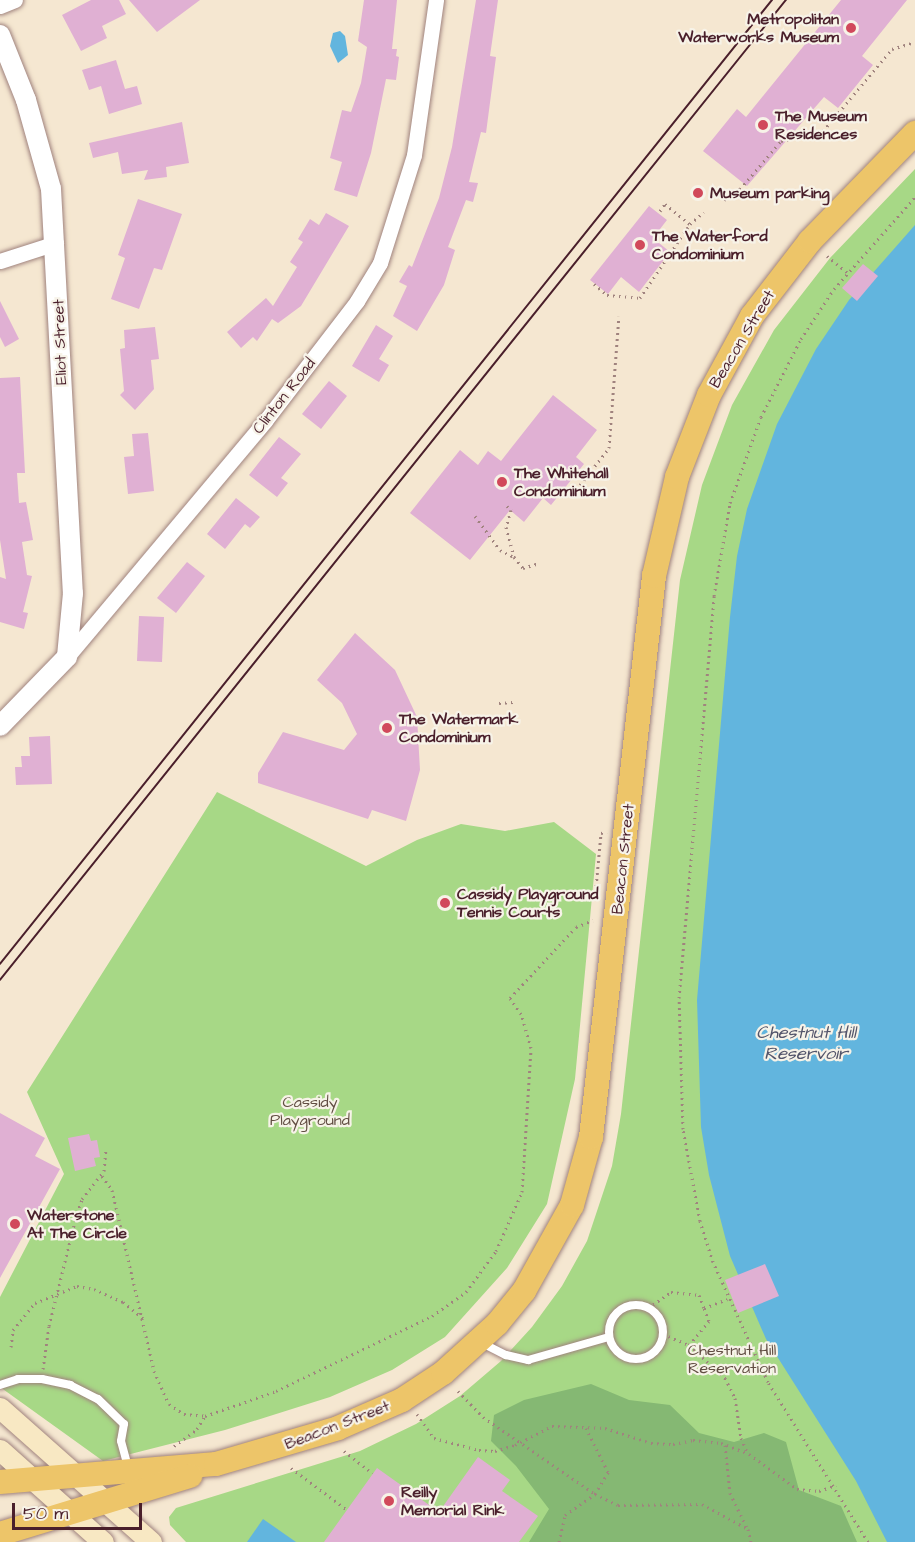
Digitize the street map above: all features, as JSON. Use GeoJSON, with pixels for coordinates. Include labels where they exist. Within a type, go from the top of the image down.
{"type":"FeatureCollection","features":[{"type":"Feature","properties":{"kind":"main road","name":"Beacon Street"},"geometry":{"type":"LineString","coordinates":[[0,1534],[68,1512],[162,1487],[216,1464],[338,1428],[407,1397],[479,1341],[537,1271],[572,1205],[587,1160],[599,1078],[654,576],[668,507],[687,447],[721,368],[771,289],[810,241],[915,133]]}},
{"type":"Feature","properties":{"kind":"main road"},"geometry":{"type":"LineString","coordinates":[[0,1408],[151,1542]]}},
{"type":"Feature","properties":{"kind":"main road"},"geometry":{"type":"LineString","coordinates":[[0,1450],[103,1542]]}},
{"type":"Feature","properties":{"kind":"main road","name":"Beacon Street"},"geometry":{"type":"LineString","coordinates":[[0,1482],[216,1464]]}},
{"type":"Feature","properties":{"kind":"street"},"geometry":{"type":"LineString","coordinates":[[0,6],[15,0]]}},
{"type":"Feature","properties":{"kind":"street","name":"Clinton Road"},"geometry":{"type":"LineString","coordinates":[[0,726],[67,657],[265,421],[357,301],[380,263],[414,155],[436,0]]}},
{"type":"Feature","properties":{"kind":"street","name":"Eliot Street"},"geometry":{"type":"LineString","coordinates":[[0,35],[26,100],[51,189],[56,243],[73,593],[67,657]]}},
{"type":"Feature","properties":{"kind":"street"},"geometry":{"type":"LineString","coordinates":[[0,261],[56,243]]}},
{"type":"Feature","properties":{"kind":"lane"},"geometry":{"type":"LineString","coordinates":[[637,1305],[648,1308],[658,1316],[663,1335],[654,1353],[634,1359],[621,1354],[609,1337],[610,1325],[620,1311],[637,1305]]}},
{"type":"Feature","properties":{"kind":"lane"},"geometry":{"type":"LineString","coordinates":[[479,1341],[506,1355],[528,1360],[609,1337]]}},
{"type":"Feature","properties":{"kind":"lane"},"geometry":{"type":"LineString","coordinates":[[0,1385],[18,1379],[42,1379],[85,1391],[123,1423],[121,1441],[129,1471]]}},
{"type":"Feature","properties":{"kind":"path"},"geometry":{"type":"LineString","coordinates":[[724,200],[740,189],[781,141],[823,130],[892,49],[915,42]]}},
{"type":"Feature","properties":{"kind":"path"},"geometry":{"type":"LineString","coordinates":[[868,1542],[836,1485],[768,1382],[727,1299],[700,1221],[690,1177],[678,1057],[679,998],[714,596],[730,503],[746,453],[801,339],[848,272],[915,197]]}},
{"type":"Feature","properties":{"kind":"path"},"geometry":{"type":"LineString","coordinates":[[660,211],[665,204],[690,224]]}},
{"type":"Feature","properties":{"kind":"path"},"geometry":{"type":"LineString","coordinates":[[594,284],[607,295],[639,298],[690,224],[704,212]]}},
{"type":"Feature","properties":{"kind":"path"},"geometry":{"type":"LineString","coordinates":[[827,256],[848,272]]}},
{"type":"Feature","properties":{"kind":"path"},"geometry":{"type":"LineString","coordinates":[[580,485],[609,448],[619,316]]}},
{"type":"Feature","properties":{"kind":"path"},"geometry":{"type":"LineString","coordinates":[[507,506],[511,510],[506,527],[514,557]]}},
{"type":"Feature","properties":{"kind":"path"},"geometry":{"type":"LineString","coordinates":[[475,516],[500,550],[514,557],[523,568],[539,563]]}},
{"type":"Feature","properties":{"kind":"path"},"geometry":{"type":"LineString","coordinates":[[499,703],[513,702]]}},
{"type":"Feature","properties":{"kind":"path"},"geometry":{"type":"LineString","coordinates":[[102,1176],[112,1190],[154,1371],[170,1404],[190,1416],[205,1416],[313,1375],[432,1316],[466,1292],[496,1251],[522,1192],[530,1096],[531,1048],[521,1014],[510,998],[576,927],[593,920],[603,831]]}},
{"type":"Feature","properties":{"kind":"path"},"geometry":{"type":"LineString","coordinates":[[42,1379],[56,1295],[82,1199],[102,1176],[108,1159],[106,1149]]}},
{"type":"Feature","properties":{"kind":"path"},"geometry":{"type":"LineString","coordinates":[[11,1347],[19,1319],[35,1303],[77,1286],[94,1289],[123,1302],[144,1320]]}},
{"type":"Feature","properties":{"kind":"path"},"geometry":{"type":"LineString","coordinates":[[648,1308],[671,1292],[699,1295],[709,1320],[689,1345]]}},
{"type":"Feature","properties":{"kind":"path"},"geometry":{"type":"LineString","coordinates":[[704,1308],[727,1299]]}},
{"type":"Feature","properties":{"kind":"path"},"geometry":{"type":"LineString","coordinates":[[663,1335],[689,1345],[728,1383],[735,1398],[741,1438],[749,1454]]}},
{"type":"Feature","properties":{"kind":"path"},"geometry":{"type":"LineString","coordinates":[[458,1391],[483,1417],[523,1441],[595,1494],[618,1505],[702,1504],[748,1529]]}},
{"type":"Feature","properties":{"kind":"path"},"geometry":{"type":"LineString","coordinates":[[407,1397],[434,1438],[495,1451],[523,1441],[552,1426],[620,1431],[651,1443],[693,1440],[725,1445],[749,1454],[797,1489],[819,1491],[836,1485]]}},
{"type":"Feature","properties":{"kind":"path"},"geometry":{"type":"LineString","coordinates":[[170,1449],[189,1437],[205,1416]]}},
{"type":"Feature","properties":{"kind":"path"},"geometry":{"type":"LineString","coordinates":[[559,1542],[565,1515],[595,1494],[608,1472],[586,1428]]}},
{"type":"Feature","properties":{"kind":"path"},"geometry":{"type":"LineString","coordinates":[[725,1445],[730,1493],[748,1529],[751,1542]]}},
{"type":"Feature","properties":{"kind":"path"},"geometry":{"type":"LineString","coordinates":[[344,1451],[372,1473]]}},
{"type":"Feature","properties":{"kind":"path"},"geometry":{"type":"LineString","coordinates":[[291,1468],[346,1509]]}},
{"type":"Feature","properties":{"kind":"green space","name":"Chestnut Hill Reservation"},"geometry":{"type":"Polygon","coordinates":[[[915,169],[915,1542],[186,1542],[170,1525],[169,1517],[176,1508],[360,1451],[416,1424],[460,1396],[501,1361],[532,1327],[562,1286],[587,1241],[612,1166],[621,1114],[680,580],[702,485],[732,405],[774,330],[830,258],[915,169]]]}},
{"type":"Feature","properties":{"kind":"green space","name":"Cassidy Playground"},"geometry":{"type":"Polygon","coordinates":[[[217,792],[366,866],[417,840],[461,824],[505,831],[554,822],[596,854],[575,1079],[547,1204],[507,1268],[445,1337],[392,1370],[330,1397],[225,1430],[103,1461],[0,1387],[0,1297],[64,1174],[27,1092],[217,792]]]}},
{"type":"Feature","properties":{"kind":"green space"},"geometry":{"type":"Polygon","coordinates":[[[591,1384],[629,1400],[670,1405],[699,1433],[734,1442],[764,1433],[786,1442],[799,1490],[841,1506],[857,1542],[529,1542],[549,1509],[516,1466],[491,1441],[494,1415],[524,1400],[591,1384]]]}},
{"type":"Feature","properties":{"kind":"water"},"geometry":{"type":"Polygon","coordinates":[[[340,31],[345,36],[348,55],[338,63],[330,46],[333,33],[340,31]]]}},
{"type":"Feature","properties":{"kind":"water","name":"Chestnut Hill Reservoir"},"geometry":{"type":"Polygon","coordinates":[[[915,225],[915,1542],[887,1542],[856,1481],[766,1339],[730,1256],[709,1175],[701,1127],[697,1000],[730,617],[737,556],[747,509],[777,424],[816,349],[849,300],[915,225]]]}},
{"type":"Feature","properties":{"kind":"water"},"geometry":{"type":"Polygon","coordinates":[[[263,1519],[296,1542],[247,1542],[263,1519]]]}},
{"type":"Feature","properties":{"kind":"building"},"geometry":{"type":"Polygon","coordinates":[[[91,0],[119,0],[126,14],[102,26],[107,38],[81,51],[62,15],[91,0]]]}},
{"type":"Feature","properties":{"kind":"building"},"geometry":{"type":"Polygon","coordinates":[[[129,0],[200,0],[157,32],[129,0]]]}},
{"type":"Feature","properties":{"kind":"building"},"geometry":{"type":"Polygon","coordinates":[[[364,0],[397,0],[392,49],[397,49],[396,56],[399,57],[396,80],[386,79],[371,153],[357,197],[334,190],[342,162],[330,158],[342,110],[351,112],[361,83],[367,47],[358,41],[364,0]]]}},
{"type":"Feature","properties":{"kind":"building"},"geometry":{"type":"Polygon","coordinates":[[[476,0],[498,0],[490,56],[496,57],[486,133],[481,132],[469,182],[478,183],[473,202],[466,200],[448,247],[455,250],[444,285],[417,331],[393,316],[407,286],[399,282],[409,265],[412,267],[439,198],[452,147],[476,0]]]}},
{"type":"Feature","properties":{"kind":"building"},"geometry":{"type":"Polygon","coordinates":[[[841,0],[907,0],[862,56],[873,65],[838,108],[824,97],[747,186],[703,151],[737,109],[746,117],[841,0]]]}},
{"type":"Feature","properties":{"kind":"building"},"geometry":{"type":"Polygon","coordinates":[[[116,60],[125,89],[137,86],[142,104],[109,114],[101,86],[89,90],[82,70],[116,60]]]}},
{"type":"Feature","properties":{"kind":"building"},"geometry":{"type":"Polygon","coordinates":[[[182,122],[189,163],[166,167],[167,177],[144,180],[148,170],[122,174],[118,152],[93,158],[89,143],[182,122]]]}},
{"type":"Feature","properties":{"kind":"building"},"geometry":{"type":"Polygon","coordinates":[[[138,199],[182,214],[162,270],[154,268],[139,309],[111,299],[125,258],[118,255],[138,199]]]}},
{"type":"Feature","properties":{"kind":"building","name":"The Waterford Condominium"},"geometry":{"type":"Polygon","coordinates":[[[649,206],[667,220],[653,238],[670,252],[639,292],[621,277],[608,294],[590,280],[649,206]]]}},
{"type":"Feature","properties":{"kind":"building"},"geometry":{"type":"Polygon","coordinates":[[[326,213],[349,226],[301,306],[278,323],[272,319],[257,341],[253,337],[241,348],[227,332],[266,298],[273,306],[297,267],[290,262],[303,242],[298,239],[310,219],[319,225],[326,213]]]}},
{"type":"Feature","properties":{"kind":"building"},"geometry":{"type":"Polygon","coordinates":[[[863,264],[878,276],[857,301],[842,288],[863,264]]]}},
{"type":"Feature","properties":{"kind":"building"},"geometry":{"type":"Polygon","coordinates":[[[0,301],[19,339],[5,347],[0,337],[0,301]]]}},
{"type":"Feature","properties":{"kind":"building"},"geometry":{"type":"Polygon","coordinates":[[[376,325],[393,336],[379,359],[389,365],[379,382],[352,366],[376,325]]]}},
{"type":"Feature","properties":{"kind":"building"},"geometry":{"type":"Polygon","coordinates":[[[155,327],[159,359],[151,360],[154,389],[135,410],[120,395],[124,391],[120,349],[125,348],[124,330],[155,327]]]}},
{"type":"Feature","properties":{"kind":"building"},"geometry":{"type":"Polygon","coordinates":[[[20,377],[25,473],[17,473],[19,503],[26,502],[33,540],[22,542],[27,575],[32,576],[23,612],[28,613],[24,629],[0,622],[0,577],[6,579],[0,540],[0,378],[20,377]]]}},
{"type":"Feature","properties":{"kind":"building"},"geometry":{"type":"Polygon","coordinates":[[[329,381],[347,396],[321,429],[302,414],[329,381]]]}},
{"type":"Feature","properties":{"kind":"building","name":"The Whitehall Condominium"},"geometry":{"type":"Polygon","coordinates":[[[553,395],[597,430],[576,457],[584,464],[551,505],[543,498],[524,522],[510,510],[470,560],[410,513],[460,450],[478,465],[488,451],[501,461],[553,395]]]}},
{"type":"Feature","properties":{"kind":"building"},"geometry":{"type":"Polygon","coordinates":[[[148,433],[154,491],[128,494],[124,457],[134,456],[132,434],[148,433]]]}},
{"type":"Feature","properties":{"kind":"building"},"geometry":{"type":"Polygon","coordinates":[[[279,437],[301,454],[281,478],[288,483],[277,497],[249,475],[279,437]]]}},
{"type":"Feature","properties":{"kind":"building"},"geometry":{"type":"Polygon","coordinates":[[[236,498],[260,517],[250,528],[245,524],[225,549],[207,534],[236,498]]]}},
{"type":"Feature","properties":{"kind":"building"},"geometry":{"type":"Polygon","coordinates":[[[187,562],[205,576],[176,613],[157,598],[187,562]]]}},
{"type":"Feature","properties":{"kind":"building"},"geometry":{"type":"Polygon","coordinates":[[[139,616],[164,617],[162,662],[137,661],[139,616]]]}},
{"type":"Feature","properties":{"kind":"building","name":"The Watermark Condominium"},"geometry":{"type":"Polygon","coordinates":[[[355,633],[395,670],[417,717],[420,770],[406,821],[372,810],[368,819],[258,783],[258,773],[283,732],[344,750],[357,734],[342,703],[317,680],[355,633]]]}},
{"type":"Feature","properties":{"kind":"building"},"geometry":{"type":"Polygon","coordinates":[[[50,736],[52,784],[16,785],[15,767],[22,767],[21,756],[30,756],[29,737],[50,736]]]}},
{"type":"Feature","properties":{"kind":"building","name":"Waterstone At The Circle"},"geometry":{"type":"Polygon","coordinates":[[[0,1113],[45,1138],[35,1156],[60,1169],[0,1278],[0,1113]]]}},
{"type":"Feature","properties":{"kind":"building"},"geometry":{"type":"Polygon","coordinates":[[[89,1134],[91,1141],[97,1140],[100,1157],[94,1158],[96,1166],[75,1171],[68,1138],[89,1134]]]}},
{"type":"Feature","properties":{"kind":"building"},"geometry":{"type":"Polygon","coordinates":[[[765,1264],[779,1296],[738,1313],[725,1280],[765,1264]]]}},
{"type":"Feature","properties":{"kind":"building","name":"Reilly Memorial Rink"},"geometry":{"type":"Polygon","coordinates":[[[478,1457],[510,1480],[502,1491],[538,1516],[519,1542],[324,1542],[377,1468],[439,1512],[478,1457]]]}},
{"type":"Feature","properties":{"kind":"tram line"},"geometry":{"type":"LineString","coordinates":[[0,964],[772,0]]}},
{"type":"Feature","properties":{"kind":"tram line"},"geometry":{"type":"LineString","coordinates":[[0,980],[786,0]]}},
{"type":"Feature","properties":{"kind":"place","name":"Metropolitan Waterworks Museum"},"geometry":{"type":"Point","coordinates":[851,28]}},
{"type":"Feature","properties":{"kind":"place","name":"The Museum Residences"},"geometry":{"type":"Point","coordinates":[763,125]}},
{"type":"Feature","properties":{"kind":"place","name":"Museum parking"},"geometry":{"type":"Point","coordinates":[698,193]}},
{"type":"Feature","properties":{"kind":"place","name":"The Waterford Condominium"},"geometry":{"type":"Point","coordinates":[640,245]}},
{"type":"Feature","properties":{"kind":"place","name":"The Whitehall Condominium"},"geometry":{"type":"Point","coordinates":[502,482]}},
{"type":"Feature","properties":{"kind":"place","name":"The Watermark Condominium"},"geometry":{"type":"Point","coordinates":[387,728]}},
{"type":"Feature","properties":{"kind":"place","name":"Cassidy Playground Tennis Courts"},"geometry":{"type":"Point","coordinates":[445,903]}},
{"type":"Feature","properties":{"kind":"place","name":"Waterstone At The Circle"},"geometry":{"type":"Point","coordinates":[15,1224]}},
{"type":"Feature","properties":{"kind":"place","name":"Reilly Memorial Rink"},"geometry":{"type":"Point","coordinates":[389,1501]}}]}
